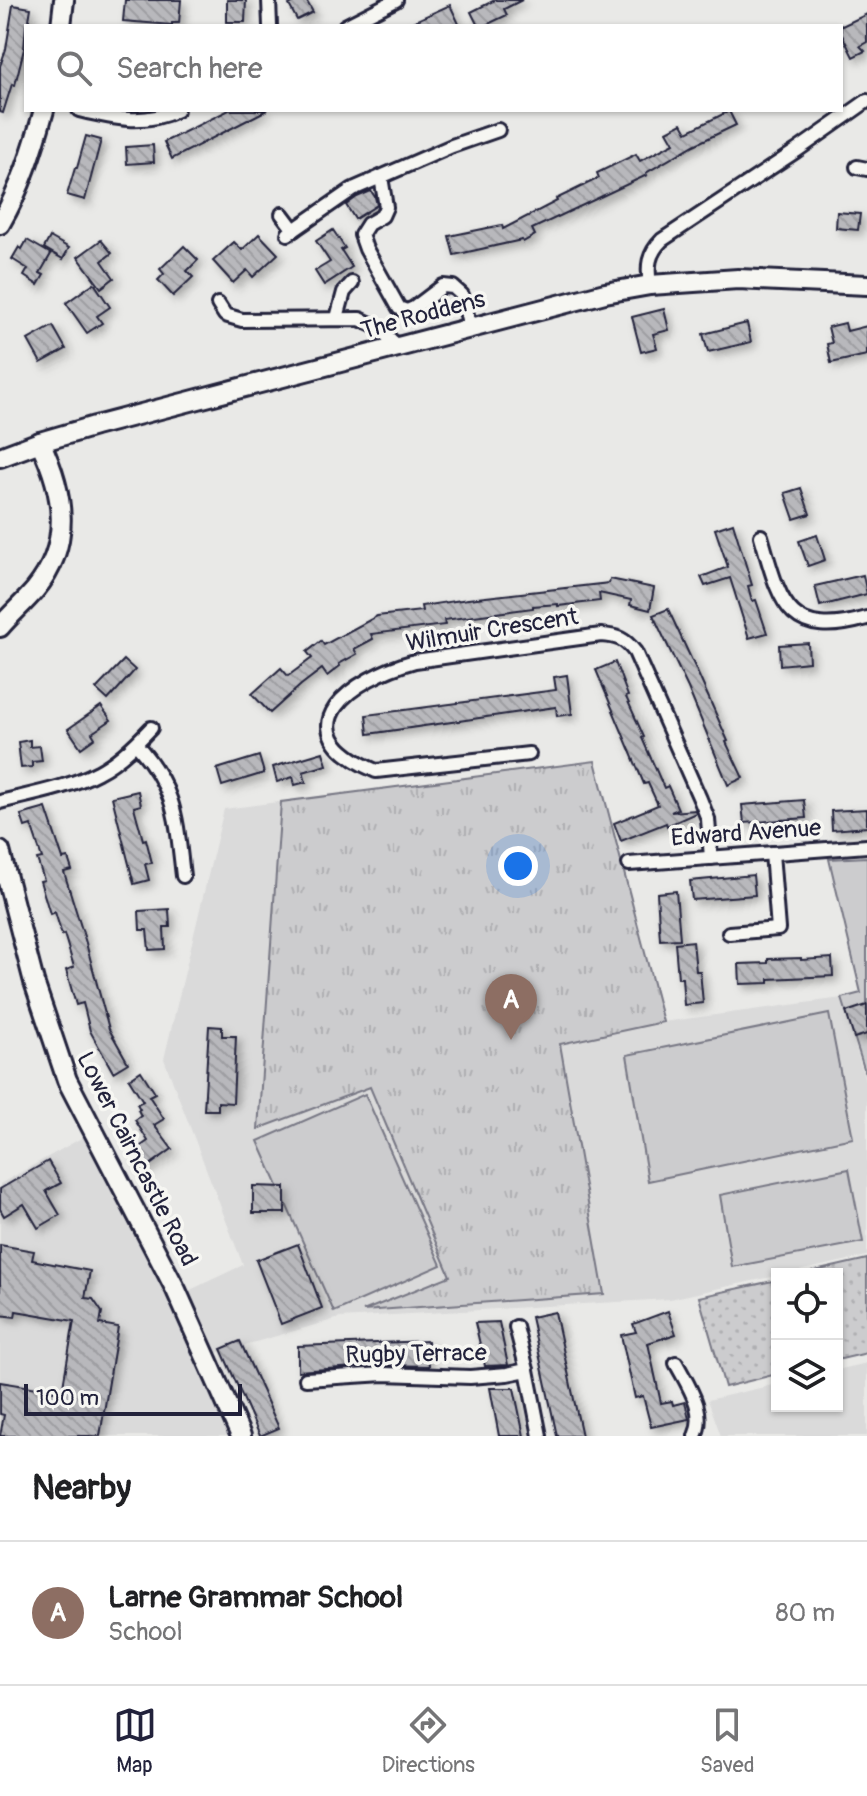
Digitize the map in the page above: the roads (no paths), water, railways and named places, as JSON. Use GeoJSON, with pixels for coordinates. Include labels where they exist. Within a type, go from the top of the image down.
{"type":"FeatureCollection","features":[{"type":"Feature","properties":{"kind":"street"},"geometry":{"type":"LineString","coordinates":[[61,24],[64,0]]}},
{"type":"Feature","properties":{"kind":"street"},"geometry":{"type":"LineString","coordinates":[[269,0],[270,24]]}},
{"type":"Feature","properties":{"kind":"street"},"geometry":{"type":"LineString","coordinates":[[349,24],[396,0]]}},
{"type":"Feature","properties":{"kind":"street"},"geometry":{"type":"LineString","coordinates":[[650,285],[649,259],[661,242],[867,101]]}},
{"type":"Feature","properties":{"kind":"street"},"geometry":{"type":"LineString","coordinates":[[0,224],[27,168],[43,112]]}},
{"type":"Feature","properties":{"kind":"street"},"geometry":{"type":"LineString","coordinates":[[88,112],[133,120],[171,112]]}},
{"type":"Feature","properties":{"kind":"street"},"geometry":{"type":"LineString","coordinates":[[282,214],[291,232],[353,189],[452,146],[493,132],[494,146]]}},
{"type":"Feature","properties":{"kind":"street"},"geometry":{"type":"LineString","coordinates":[[381,177],[386,207],[382,216],[368,224],[361,235],[399,308],[407,311],[443,286],[453,287],[462,295],[470,327]]}},
{"type":"Feature","properties":{"kind":"street","name":"The Roddens"},"geometry":{"type":"LineString","coordinates":[[0,457],[95,426],[605,293],[650,285],[738,279],[867,285]]}},
{"type":"Feature","properties":{"kind":"street"},"geometry":{"type":"LineString","coordinates":[[337,318],[344,292],[352,283]]}},
{"type":"Feature","properties":{"kind":"street"},"geometry":{"type":"LineString","coordinates":[[218,304],[225,315],[242,320],[360,319],[379,328],[398,347]]}},
{"type":"Feature","properties":{"kind":"street"},"geometry":{"type":"LineString","coordinates":[[0,627],[45,576],[60,538],[62,516],[59,497],[40,442]]}},
{"type":"Feature","properties":{"kind":"street"},"geometry":{"type":"LineString","coordinates":[[761,536],[775,586],[790,611],[823,625],[867,618]]}},
{"type":"Feature","properties":{"kind":"street","name":"Wilmuir Crescent"},"geometry":{"type":"LineString","coordinates":[[529,754],[376,771],[358,763],[336,743],[328,723],[332,710],[342,698],[370,679],[398,666],[601,635],[617,636],[635,652],[700,799],[708,819],[711,858]]}},
{"type":"Feature","properties":{"kind":"street"},"geometry":{"type":"LineString","coordinates":[[0,802],[88,777],[104,769],[151,728]]}},
{"type":"Feature","properties":{"kind":"street"},"geometry":{"type":"LineString","coordinates":[[136,744],[161,777],[172,801],[183,876]]}},
{"type":"Feature","properties":{"kind":"street","name":"Edward Avenue"},"geometry":{"type":"LineString","coordinates":[[629,864],[867,846]]}},
{"type":"Feature","properties":{"kind":"street","name":"Lower Cairncastle Road"},"geometry":{"type":"LineString","coordinates":[[0,851],[5,892],[67,1080],[176,1290],[241,1436]]}},
{"type":"Feature","properties":{"kind":"street"},"geometry":{"type":"LineString","coordinates":[[729,933],[778,929],[772,853]]}},
{"type":"Feature","properties":{"kind":"street"},"geometry":{"type":"LineString","coordinates":[[516,1327],[540,1436]]}},
{"type":"Feature","properties":{"kind":"street"},"geometry":{"type":"LineString","coordinates":[[676,1363],[697,1407],[700,1423],[695,1436]]}},
{"type":"Feature","properties":{"kind":"street","name":"Rugby Terrace"},"geometry":{"type":"LineString","coordinates":[[306,1379],[384,1374],[470,1377],[527,1370]]}},
{"type":"Feature","properties":{"kind":"place","name":"Larne Grammar School"},"geometry":{"type":"Point","coordinates":[511,1040]}}]}
